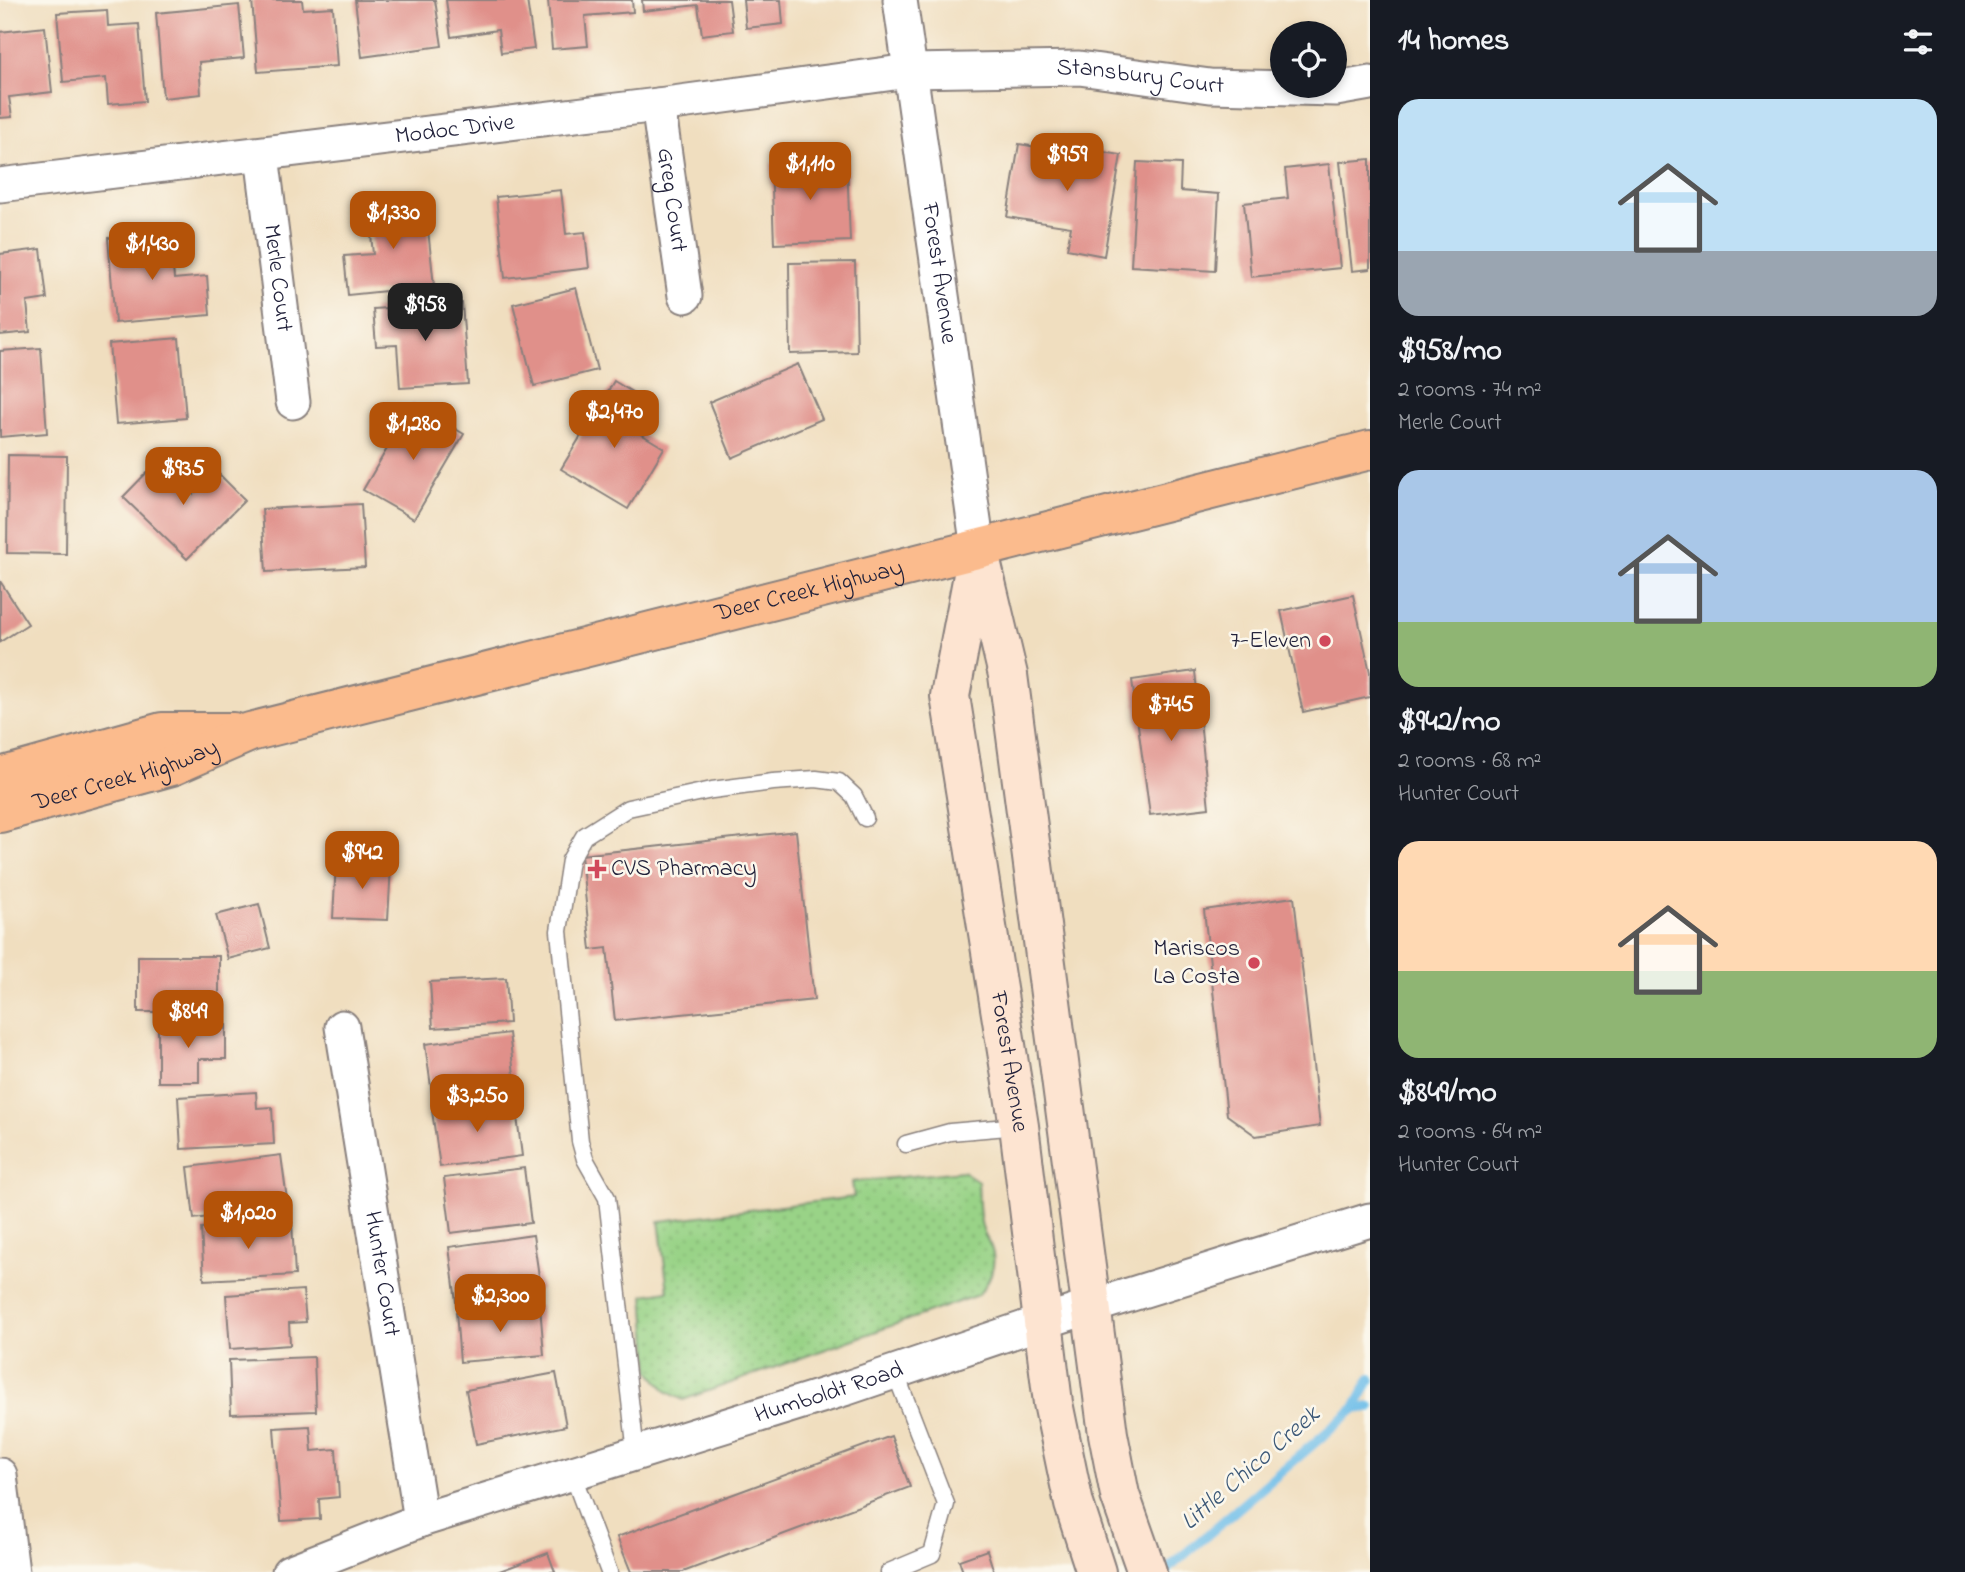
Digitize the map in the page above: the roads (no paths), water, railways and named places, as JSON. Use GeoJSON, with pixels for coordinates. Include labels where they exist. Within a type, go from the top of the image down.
{"type":"FeatureCollection","features":[{"type":"Feature","properties":{"kind":"main road","name":"Deer Creek Highway"},"geometry":{"type":"LineString","coordinates":[[0,813],[172,766],[250,732],[1370,450]]}},
{"type":"Feature","properties":{"kind":"main road","name":"Deer Creek Highway"},"geometry":{"type":"LineString","coordinates":[[0,777],[162,732],[250,732]]}},
{"type":"Feature","properties":{"kind":"street","name":"Forest Avenue"},"geometry":{"type":"LineString","coordinates":[[900,0],[978,549],[1008,675],[1108,1434],[1120,1495],[1141,1558]]}},
{"type":"Feature","properties":{"kind":"street","name":"Stansbury Court"},"geometry":{"type":"LineString","coordinates":[[909,71],[1079,68],[1210,86],[1336,89],[1370,83]]}},
{"type":"Feature","properties":{"kind":"street","name":"Modoc Drive"},"geometry":{"type":"LineString","coordinates":[[0,185],[262,155],[909,71]]}},
{"type":"Feature","properties":{"kind":"street","name":"Greg Court"},"geometry":{"type":"LineString","coordinates":[[658,105],[684,296]]}},
{"type":"Feature","properties":{"kind":"street","name":"Merle Court"},"geometry":{"type":"LineString","coordinates":[[262,155],[293,402]]}},
{"type":"Feature","properties":{"kind":"street","name":"Forest Avenue"},"geometry":{"type":"LineString","coordinates":[[978,549],[950,696],[1019,1126],[1053,1403],[1074,1504],[1096,1572]]}},
{"type":"Feature","properties":{"kind":"street","name":"Hunter Court"},"geometry":{"type":"LineString","coordinates":[[342,1027],[421,1520]]}},
{"type":"Feature","properties":{"kind":"street","name":"Humboldt Road"},"geometry":{"type":"LineString","coordinates":[[289,1572],[421,1520],[1370,1220]]}},
{"type":"Feature","properties":{"kind":"street"},"geometry":{"type":"LineString","coordinates":[[0,1475],[12,1572]]}},
{"type":"Feature","properties":{"kind":"lane"},"geometry":{"type":"LineString","coordinates":[[636,1453],[607,1198],[585,1159],[580,1141],[559,931],[561,903],[570,860],[584,836],[628,808],[712,790],[806,780],[839,782],[854,796],[865,818]]}},
{"type":"Feature","properties":{"kind":"lane"},"geometry":{"type":"LineString","coordinates":[[906,1144],[950,1132],[1019,1126]]}},
{"type":"Feature","properties":{"kind":"lane"},"geometry":{"type":"LineString","coordinates":[[888,1572],[932,1553],[946,1504],[895,1372]]}},
{"type":"Feature","properties":{"kind":"lane"},"geometry":{"type":"LineString","coordinates":[[572,1473],[609,1572]]}},
{"type":"Feature","properties":{"kind":"waterway"},"geometry":{"type":"LineString","coordinates":[[1354,1409],[1370,1379]]}},
{"type":"Feature","properties":{"kind":"waterway","name":"Little Chico Creek"},"geometry":{"type":"LineString","coordinates":[[1164,1572],[1354,1409],[1370,1407]]}},
{"type":"Feature","properties":{"kind":"place","name":"7-Eleven"},"geometry":{"type":"Point","coordinates":[1325,641]}},
{"type":"Feature","properties":{"kind":"place","name":"CVS Pharmacy"},"geometry":{"type":"Point","coordinates":[597,869]}},
{"type":"Feature","properties":{"kind":"place","name":"Mariscos La Costa"},"geometry":{"type":"Point","coordinates":[1254,963]}}]}
